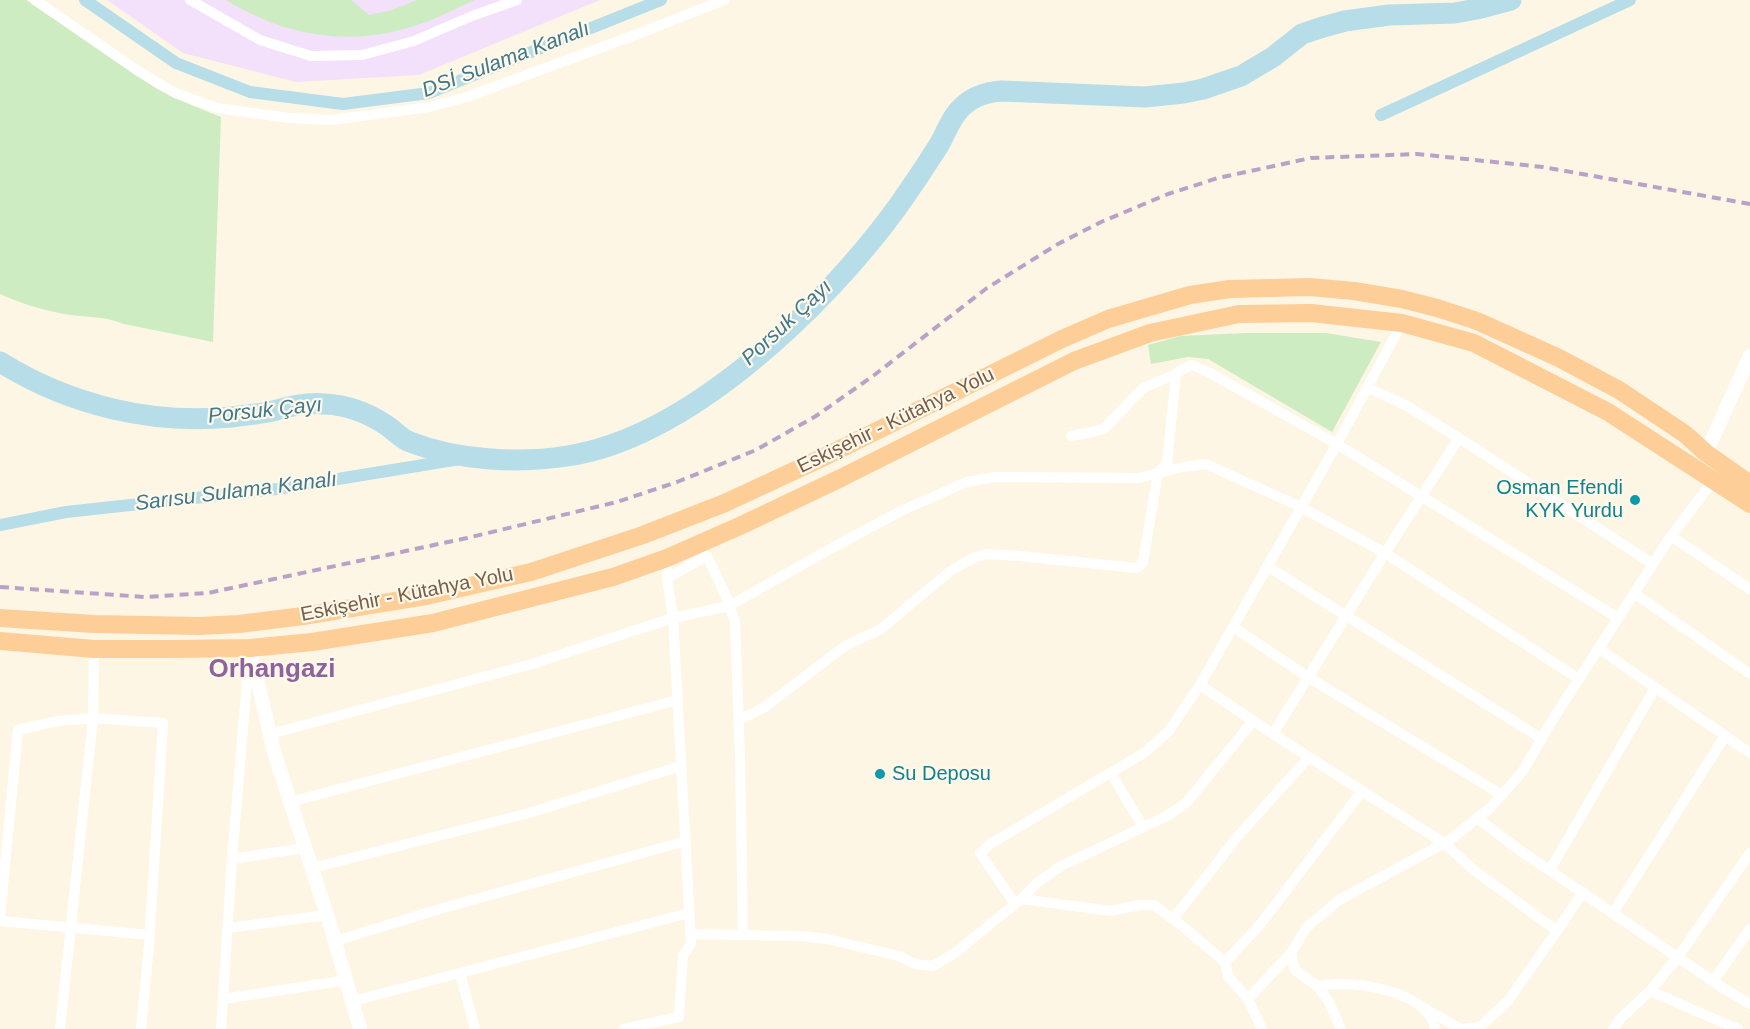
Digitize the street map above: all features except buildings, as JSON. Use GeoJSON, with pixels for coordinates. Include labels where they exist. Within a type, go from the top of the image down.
{"type":"FeatureCollection","features":[{"type":"Feature","properties":{"kind":"highway","name":"Eskişehir - Kütahya Yolu"},"geometry":{"type":"LineString","coordinates":[[0,618],[94,624],[199,626],[239,624],[426,596],[531,572],[643,535],[725,503],[837,451],[1062,339],[1108,319],[1190,295],[1230,289],[1310,287],[1354,291],[1402,299],[1477,321],[1559,358],[1619,390],[1685,434],[1750,484]]}},
{"type":"Feature","properties":{"kind":"highway","name":"Eskişehir - Kütahya Yolu"},"geometry":{"type":"LineString","coordinates":[[0,641],[94,649],[250,648],[312,642],[433,623],[613,577],[667,558],[742,525],[1074,362],[1150,333],[1239,314],[1311,313],[1402,323],[1474,344],[1608,412],[1750,504]]}},
{"type":"Feature","properties":{"kind":"highway"},"geometry":{"type":"LineString","coordinates":[[94,624],[94,649]]}},
{"type":"Feature","properties":{"kind":"street"},"geometry":{"type":"LineString","coordinates":[[35,0],[175,93],[217,108],[289,118],[331,120],[429,107],[467,97],[635,36],[724,0]]}},
{"type":"Feature","properties":{"kind":"street"},"geometry":{"type":"LineString","coordinates":[[190,0],[260,40],[311,56],[362,55],[414,42],[472,16],[518,0]]}},
{"type":"Feature","properties":{"kind":"street"},"geometry":{"type":"LineString","coordinates":[[197,0],[206,9]]}},
{"type":"Feature","properties":{"kind":"street"},"geometry":{"type":"LineString","coordinates":[[1262,1029],[1248,999],[1228,976],[1225,962],[1154,905],[1139,905],[1111,911],[1018,902],[980,853],[990,844],[1144,753],[1168,732],[1200,685],[1337,444],[1402,323]]}},
{"type":"Feature","properties":{"kind":"street"},"geometry":{"type":"LineString","coordinates":[[1707,453],[1750,356]]}},
{"type":"Feature","properties":{"kind":"street"},"geometry":{"type":"LineString","coordinates":[[1071,436],[1105,428],[1143,388],[1192,365],[1337,444],[1618,618]]}},
{"type":"Feature","properties":{"kind":"street"},"geometry":{"type":"LineString","coordinates":[[739,718],[765,707],[845,646],[881,629],[949,572],[973,558],[986,554],[1019,555],[1137,568],[1143,562],[1158,473],[1167,463],[1176,374]]}},
{"type":"Feature","properties":{"kind":"street"},"geometry":{"type":"LineString","coordinates":[[1367,387],[1407,406],[1459,438],[1653,564]]}},
{"type":"Feature","properties":{"kind":"street"},"geometry":{"type":"LineString","coordinates":[[1273,734],[1459,438]]}},
{"type":"Feature","properties":{"kind":"street"},"geometry":{"type":"LineString","coordinates":[[270,734],[532,664],[673,618],[729,606],[880,522],[967,482],[995,477],[1140,478],[1183,467],[1206,464],[1301,507],[1385,553],[1579,679]]}},
{"type":"Feature","properties":{"kind":"street"},"geometry":{"type":"LineString","coordinates":[[1248,999],[1291,953],[1306,928],[1339,900],[1444,843],[1490,808],[1502,795],[1523,771],[1598,648],[1671,536],[1713,480]]}},
{"type":"Feature","properties":{"kind":"street"},"geometry":{"type":"LineString","coordinates":[[1671,536],[1750,589]]}},
{"type":"Feature","properties":{"kind":"street"},"geometry":{"type":"LineString","coordinates":[[667,578],[707,556],[735,622],[739,718],[742,935]]}},
{"type":"Feature","properties":{"kind":"street"},"geometry":{"type":"LineString","coordinates":[[624,1029],[679,1017],[683,956],[691,945],[673,618],[667,578],[667,558]]}},
{"type":"Feature","properties":{"kind":"street"},"geometry":{"type":"LineString","coordinates":[[1268,566],[1542,739]]}},
{"type":"Feature","properties":{"kind":"street"},"geometry":{"type":"LineString","coordinates":[[1634,593],[1750,674]]}},
{"type":"Feature","properties":{"kind":"street"},"geometry":{"type":"LineString","coordinates":[[1233,627],[1308,677],[1502,795]]}},
{"type":"Feature","properties":{"kind":"street"},"geometry":{"type":"LineString","coordinates":[[250,648],[270,734],[347,980],[360,1029]]}},
{"type":"Feature","properties":{"kind":"street"},"geometry":{"type":"LineString","coordinates":[[220,1029],[250,648]]}},
{"type":"Feature","properties":{"kind":"street"},"geometry":{"type":"LineString","coordinates":[[1598,648],[1750,753]]}},
{"type":"Feature","properties":{"kind":"street"},"geometry":{"type":"LineString","coordinates":[[60,1029],[93,717],[94,649]]}},
{"type":"Feature","properties":{"kind":"street"},"geometry":{"type":"LineString","coordinates":[[1200,685],[1444,843],[1475,871],[1557,931]]}},
{"type":"Feature","properties":{"kind":"street"},"geometry":{"type":"LineString","coordinates":[[1550,870],[1655,688]]}},
{"type":"Feature","properties":{"kind":"street"},"geometry":{"type":"LineString","coordinates":[[290,802],[678,700]]}},
{"type":"Feature","properties":{"kind":"street"},"geometry":{"type":"LineString","coordinates":[[141,1029],[150,935],[163,723],[93,717],[58,721],[18,730],[0,919],[150,935]]}},
{"type":"Feature","properties":{"kind":"street"},"geometry":{"type":"LineString","coordinates":[[690,934],[800,936],[827,939],[899,956],[915,964],[933,966],[956,952],[1018,902],[1037,883],[1061,866],[1167,816],[1186,803],[1253,721]]}},
{"type":"Feature","properties":{"kind":"street"},"geometry":{"type":"LineString","coordinates":[[1613,913],[1725,736]]}},
{"type":"Feature","properties":{"kind":"street"},"geometry":{"type":"LineString","coordinates":[[1173,919],[1238,836],[1309,757]]}},
{"type":"Feature","properties":{"kind":"street"},"geometry":{"type":"LineString","coordinates":[[312,868],[529,813],[681,766]]}},
{"type":"Feature","properties":{"kind":"street"},"geometry":{"type":"LineString","coordinates":[[1111,772],[1143,827]]}},
{"type":"Feature","properties":{"kind":"street"},"geometry":{"type":"LineString","coordinates":[[1225,962],[1259,926],[1362,791]]}},
{"type":"Feature","properties":{"kind":"street"},"geometry":{"type":"LineString","coordinates":[[1477,818],[1613,913],[1750,1004]]}},
{"type":"Feature","properties":{"kind":"street"},"geometry":{"type":"LineString","coordinates":[[335,941],[440,909],[686,841]]}},
{"type":"Feature","properties":{"kind":"street"},"geometry":{"type":"LineString","coordinates":[[232,859],[305,848]]}},
{"type":"Feature","properties":{"kind":"street"},"geometry":{"type":"LineString","coordinates":[[1613,1029],[1650,991],[1678,957],[1750,854]]}},
{"type":"Feature","properties":{"kind":"street"},"geometry":{"type":"LineString","coordinates":[[1317,986],[1341,984],[1381,988],[1404,997],[1461,1029],[1480,1027],[1508,1001],[1583,892]]}},
{"type":"Feature","properties":{"kind":"street"},"geometry":{"type":"LineString","coordinates":[[353,1001],[689,913]]}},
{"type":"Feature","properties":{"kind":"street"},"geometry":{"type":"LineString","coordinates":[[228,928],[327,915]]}},
{"type":"Feature","properties":{"kind":"street"},"geometry":{"type":"LineString","coordinates":[[1713,981],[1750,929]]}},
{"type":"Feature","properties":{"kind":"street"},"geometry":{"type":"LineString","coordinates":[[1291,953],[1295,969],[1317,986],[1328,1000],[1341,1029]]}},
{"type":"Feature","properties":{"kind":"street"},"geometry":{"type":"LineString","coordinates":[[460,973],[475,1029]]}},
{"type":"Feature","properties":{"kind":"street"},"geometry":{"type":"LineString","coordinates":[[223,999],[347,980]]}},
{"type":"Feature","properties":{"kind":"street"},"geometry":{"type":"LineString","coordinates":[[1650,991],[1738,1029]]}},
{"type":"Feature","properties":{"kind":"street"},"geometry":{"type":"LineString","coordinates":[[1422,1007],[1434,1022],[1435,1029]]}},
{"type":"Feature","properties":{"kind":"shaded area"},"geometry":{"type":"Polygon","coordinates":[[[107,0],[600,0],[419,75],[296,82],[183,53],[107,0]]]}},
{"type":"Feature","properties":{"kind":"green space"},"geometry":{"type":"Polygon","coordinates":[[[0,0],[26,0],[157,89],[221,117],[213,342],[109,319],[56,312],[0,294],[0,0]]]}},
{"type":"Feature","properties":{"kind":"green space"},"geometry":{"type":"Polygon","coordinates":[[[226,0],[351,0],[369,15],[392,10],[417,0],[475,0],[407,28],[383,34],[337,36],[291,29],[247,12],[226,0]]]}},
{"type":"Feature","properties":{"kind":"green space"},"geometry":{"type":"Polygon","coordinates":[[[1326,333],[1381,342],[1332,432],[1208,359],[1188,357],[1151,364],[1148,345],[1180,336],[1326,333]]]}},
{"type":"Feature","properties":{"kind":"waterway","name":"DSİ Sulama Kanalı"},"geometry":{"type":"LineString","coordinates":[[85,0],[176,63],[250,92],[343,104],[429,93],[661,0]]}},
{"type":"Feature","properties":{"kind":"waterway","name":"Porsuk Çayı"},"geometry":{"type":"LineString","coordinates":[[0,362],[54,390],[112,409],[141,414],[202,419],[257,414],[305,404],[333,405],[357,410],[386,425],[407,441],[447,453],[508,460],[567,456],[613,444],[660,423],[706,395],[751,362],[793,325],[832,286],[867,246],[918,177],[957,113],[974,98],[1002,91],[1145,97],[1184,93],[1241,76],[1273,57],[1302,34],[1323,27],[1345,21],[1389,15],[1455,13],[1511,0]]}},
{"type":"Feature","properties":{"kind":"waterway"},"geometry":{"type":"LineString","coordinates":[[1381,115],[1630,0]]}},
{"type":"Feature","properties":{"kind":"waterway","name":"Sarısu Sulama Kanalı"},"geometry":{"type":"LineString","coordinates":[[0,525],[66,512],[277,489],[472,457]]}},
{"type":"Feature","properties":{"kind":"railway"},"geometry":{"type":"LineString","coordinates":[[0,587],[145,597],[208,593],[467,538],[617,502],[677,482],[756,450],[816,416],[873,376],[987,288],[1058,244],[1101,222],[1168,194],[1218,178],[1311,158],[1417,154],[1543,167],[1750,204]]}},
{"type":"Feature","properties":{"kind":"place","name":"Osman Efendi KYK Yurdu"},"geometry":{"type":"Point","coordinates":[1635,500]}},
{"type":"Feature","properties":{"kind":"place","name":"Su Deposu"},"geometry":{"type":"Point","coordinates":[880,774]}},
{"type":"Feature","properties":{"kind":"district","name":"Orhangazi"},"geometry":{"type":"Point","coordinates":[272,670]}}]}
